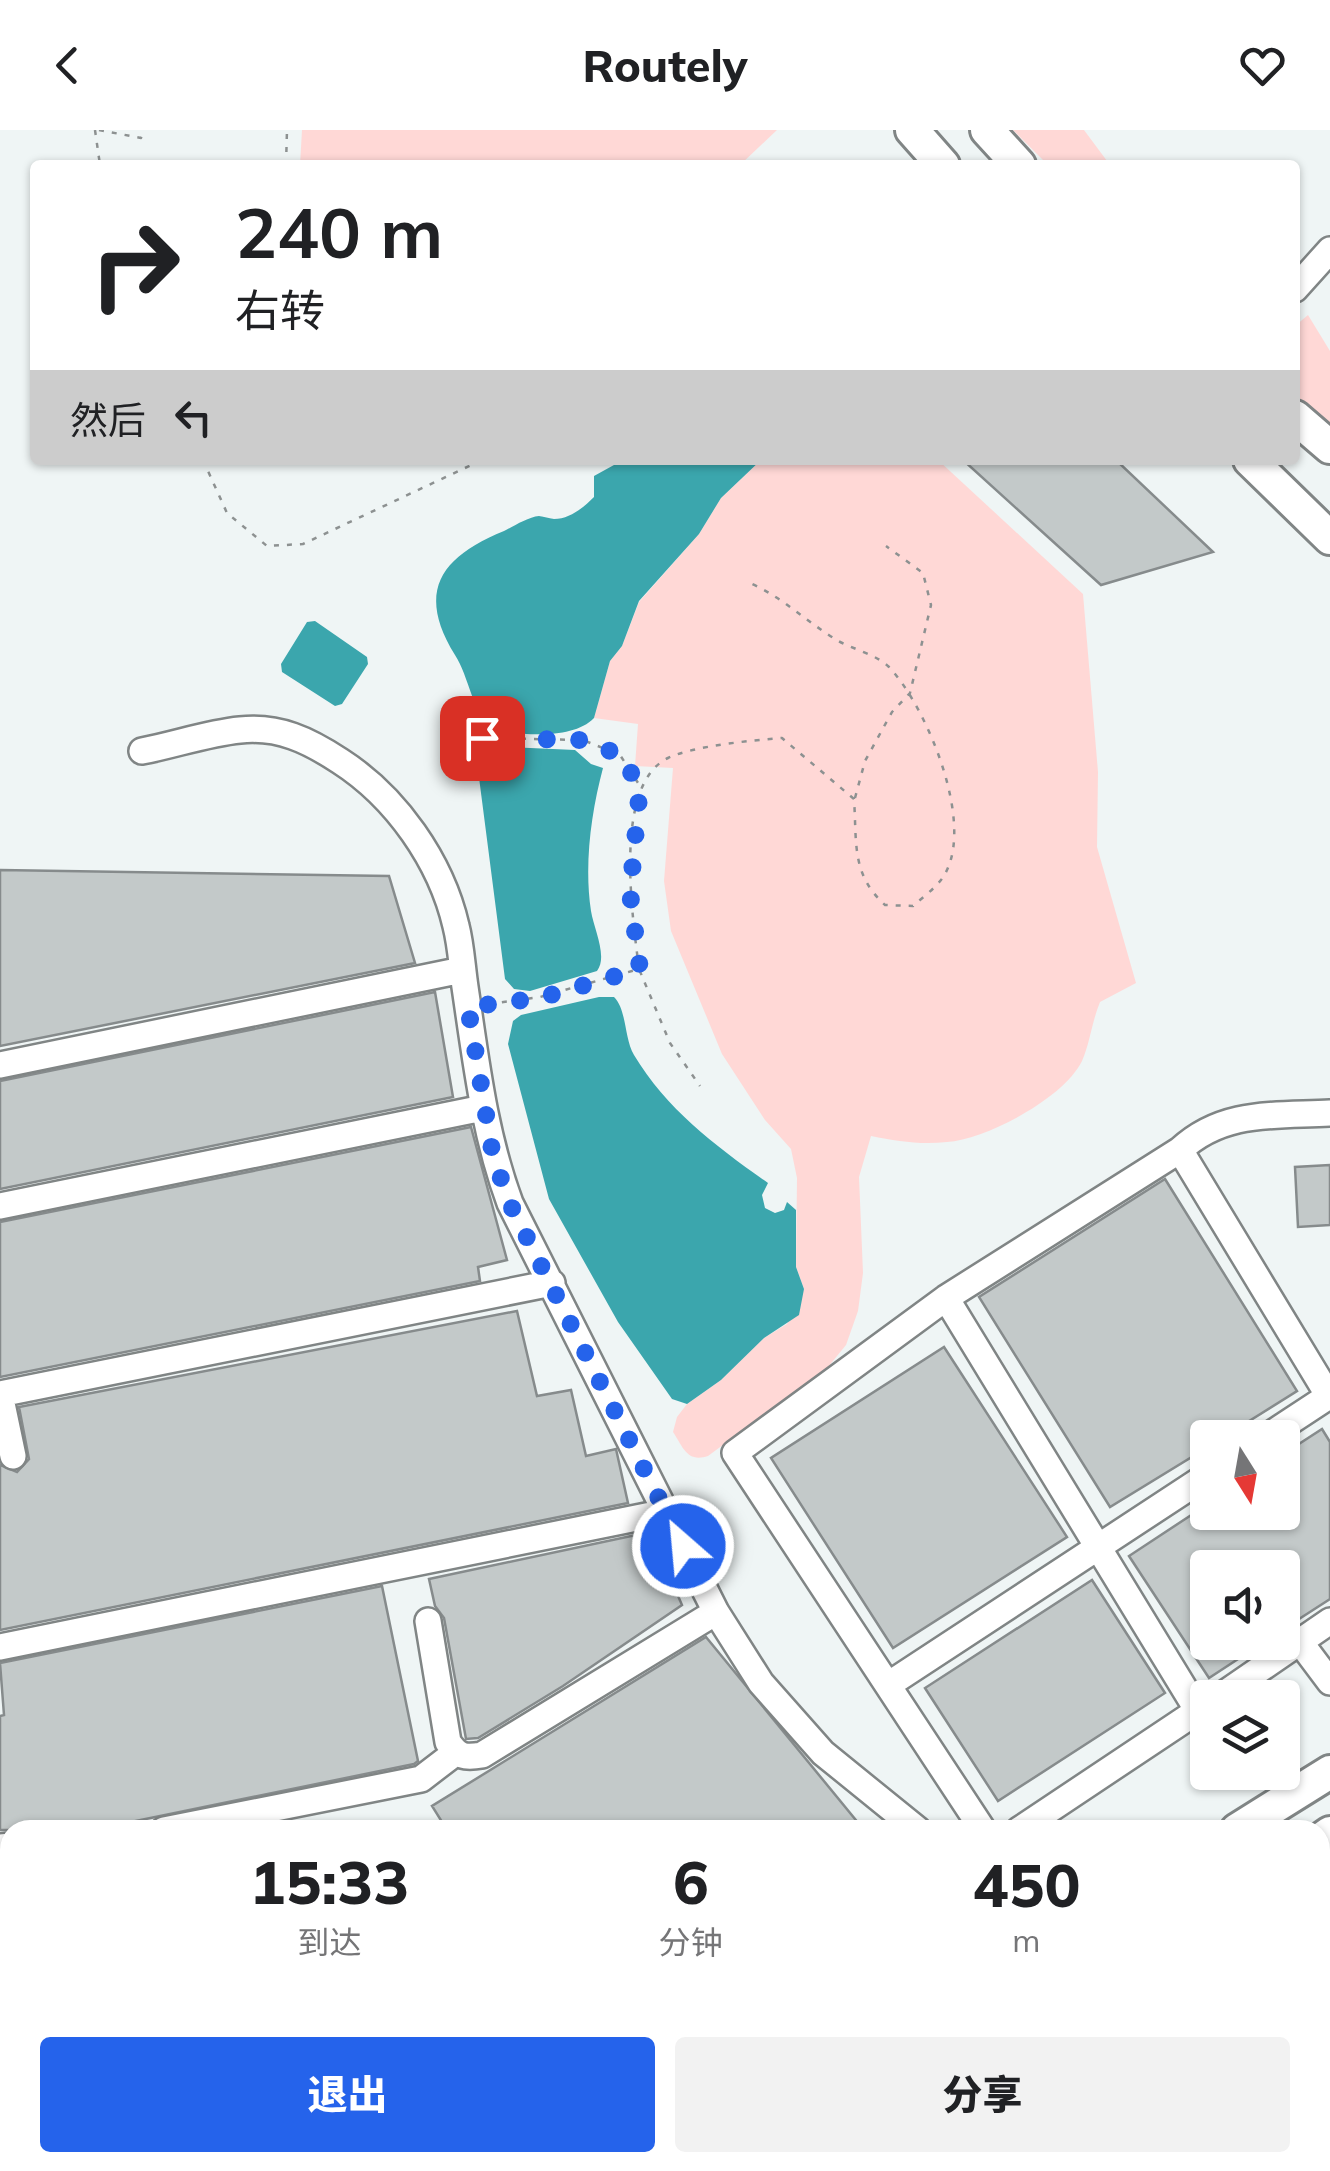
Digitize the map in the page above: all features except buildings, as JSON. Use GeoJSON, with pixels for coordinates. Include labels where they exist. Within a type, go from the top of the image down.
{"type":"FeatureCollection","features":[{"type":"Feature","properties":{"kind":"main road"},"geometry":{"type":"LineString","coordinates":[[912,130],[939,160]]}},
{"type":"Feature","properties":{"kind":"main road"},"geometry":{"type":"LineString","coordinates":[[986,130],[1014,160]]}},
{"type":"Feature","properties":{"kind":"main road"},"geometry":{"type":"LineString","coordinates":[[1300,421],[1330,447]]}},
{"type":"Feature","properties":{"kind":"main road"},"geometry":{"type":"LineString","coordinates":[[1255,465],[1330,538]]}},
{"type":"Feature","properties":{"kind":"main road"},"geometry":{"type":"LineString","coordinates":[[1252,1820],[1330,1772]]}},
{"type":"Feature","properties":{"kind":"street"},"geometry":{"type":"LineString","coordinates":[[1300,283],[1330,250]]}},
{"type":"Feature","properties":{"kind":"street"},"geometry":{"type":"LineString","coordinates":[[142,751],[241,730],[302,736],[352,768],[390,804],[417,838],[440,880],[456,926],[483,1108],[493,1156],[510,1204],[716,1612],[761,1683],[823,1754],[906,1820]]}},
{"type":"Feature","properties":{"kind":"street"},"geometry":{"type":"LineString","coordinates":[[0,1065],[462,970]]}},
{"type":"Feature","properties":{"kind":"street"},"geometry":{"type":"LineString","coordinates":[[0,1206],[483,1108]]}},
{"type":"Feature","properties":{"kind":"street"},"geometry":{"type":"LineString","coordinates":[[976,1820],[735,1452],[946,1298],[1180,1150],[1197,1134],[1223,1121],[1330,1113]]}},
{"type":"Feature","properties":{"kind":"street"},"geometry":{"type":"LineString","coordinates":[[1180,1150],[1329,1397],[1293,1420]]}},
{"type":"Feature","properties":{"kind":"street"},"geometry":{"type":"LineString","coordinates":[[13,1456],[0,1394],[552,1283]]}},
{"type":"Feature","properties":{"kind":"street"},"geometry":{"type":"LineString","coordinates":[[946,1298],[1097,1546],[1191,1680]]}},
{"type":"Feature","properties":{"kind":"street"},"geometry":{"type":"LineString","coordinates":[[888,1685],[1190,1487]]}},
{"type":"Feature","properties":{"kind":"street"},"geometry":{"type":"LineString","coordinates":[[0,1647],[666,1512]]}},
{"type":"Feature","properties":{"kind":"street"},"geometry":{"type":"LineString","coordinates":[[428,1622],[448,1742],[455,1753],[466,1758],[482,1755],[716,1612]]}},
{"type":"Feature","properties":{"kind":"street"},"geometry":{"type":"LineString","coordinates":[[1330,1622],[1300,1642],[1330,1682]]}},
{"type":"Feature","properties":{"kind":"street"},"geometry":{"type":"LineString","coordinates":[[1244,1680],[1273,1660]]}},
{"type":"Feature","properties":{"kind":"street"},"geometry":{"type":"LineString","coordinates":[[1034,1820],[1190,1716]]}},
{"type":"Feature","properties":{"kind":"street"},"geometry":{"type":"LineString","coordinates":[[215,1820],[421,1780],[455,1753]]}},
{"type":"Feature","properties":{"kind":"path"},"geometry":{"type":"LineString","coordinates":[[100,160],[97,130],[141,138],[143,130]]}},
{"type":"Feature","properties":{"kind":"path"},"geometry":{"type":"LineString","coordinates":[[286,130],[286,160]]}},
{"type":"Feature","properties":{"kind":"path"},"geometry":{"type":"LineString","coordinates":[[205,465],[228,513],[267,546],[303,544],[471,465]]}},
{"type":"Feature","properties":{"kind":"path"},"geometry":{"type":"LineString","coordinates":[[752,584],[777,595],[840,642],[886,664],[910,693],[953,794],[951,846],[943,878],[913,906],[885,906],[866,888],[858,860],[854,800],[865,762],[892,712],[910,693],[931,606],[923,573],[886,546]]}},
{"type":"Feature","properties":{"kind":"path"},"geometry":{"type":"LineString","coordinates":[[482,738],[583,740],[620,755],[640,787],[630,893],[640,969],[670,1042],[700,1086]]}},
{"type":"Feature","properties":{"kind":"path"},"geometry":{"type":"LineString","coordinates":[[640,787],[667,758],[740,741],[782,738],[854,800]]}},
{"type":"Feature","properties":{"kind":"path"},"geometry":{"type":"LineString","coordinates":[[468,1007],[540,998],[640,969]]}},
{"type":"Feature","properties":{"kind":"shaded area"},"geometry":{"type":"Polygon","coordinates":[[[302,130],[777,130],[745,160],[300,160],[302,130]]]}},
{"type":"Feature","properties":{"kind":"shaded area"},"geometry":{"type":"Polygon","coordinates":[[[1013,130],[1084,130],[1106,160],[1043,160],[1013,130]]]}},
{"type":"Feature","properties":{"kind":"shaded area"},"geometry":{"type":"Polygon","coordinates":[[[1308,315],[1330,351],[1330,428],[1300,399],[1300,322],[1308,315]]]}},
{"type":"Feature","properties":{"kind":"shaded area"},"geometry":{"type":"Polygon","coordinates":[[[756,465],[943,465],[1083,594],[1098,772],[1097,847],[1136,983],[1100,1002],[1085,1054],[1073,1075],[1023,1114],[982,1133],[947,1142],[918,1143],[871,1136],[859,1177],[863,1273],[858,1311],[846,1345],[828,1367],[701,1458],[686,1452],[673,1432],[677,1417],[764,1338],[787,1324],[804,1289],[796,1267],[797,1178],[791,1149],[765,1120],[722,1054],[671,931],[664,881],[673,768],[635,766],[638,724],[594,718],[610,661],[622,646],[639,602],[699,534],[721,498],[756,465]]]}},
{"type":"Feature","properties":{"kind":"water"},"geometry":{"type":"Polygon","coordinates":[[[614,465],[756,465],[721,498],[699,534],[639,601],[622,646],[610,661],[594,718],[561,733],[494,730],[476,706],[443,633],[436,595],[441,579],[464,552],[482,541],[530,518],[553,519],[576,512],[594,497],[594,476],[614,465]]]}},
{"type":"Feature","properties":{"kind":"water"},"geometry":{"type":"Polygon","coordinates":[[[315,621],[367,657],[368,664],[342,704],[335,706],[282,672],[281,664],[307,622],[315,621]]]}},
{"type":"Feature","properties":{"kind":"water"},"geometry":{"type":"Polygon","coordinates":[[[489,746],[575,750],[591,764],[603,768],[589,857],[591,911],[601,951],[597,971],[530,991],[514,989],[505,979],[477,762],[479,753],[489,746]]]}},
{"type":"Feature","properties":{"kind":"water"},"geometry":{"type":"Polygon","coordinates":[[[614,997],[634,1055],[677,1110],[768,1183],[762,1195],[765,1208],[775,1213],[784,1210],[787,1202],[796,1210],[796,1267],[804,1289],[799,1315],[764,1338],[721,1380],[687,1404],[672,1399],[618,1322],[549,1199],[508,1044],[513,1021],[521,1015],[614,997]]]}},
{"type":"Feature","properties":{"kind":"route"},"geometry":{"type":"LineString","coordinates":[[482,738],[583,740],[620,755],[640,787],[630,893],[640,969],[540,998],[468,1007],[493,1156],[510,1204],[683,1546]]}}]}
